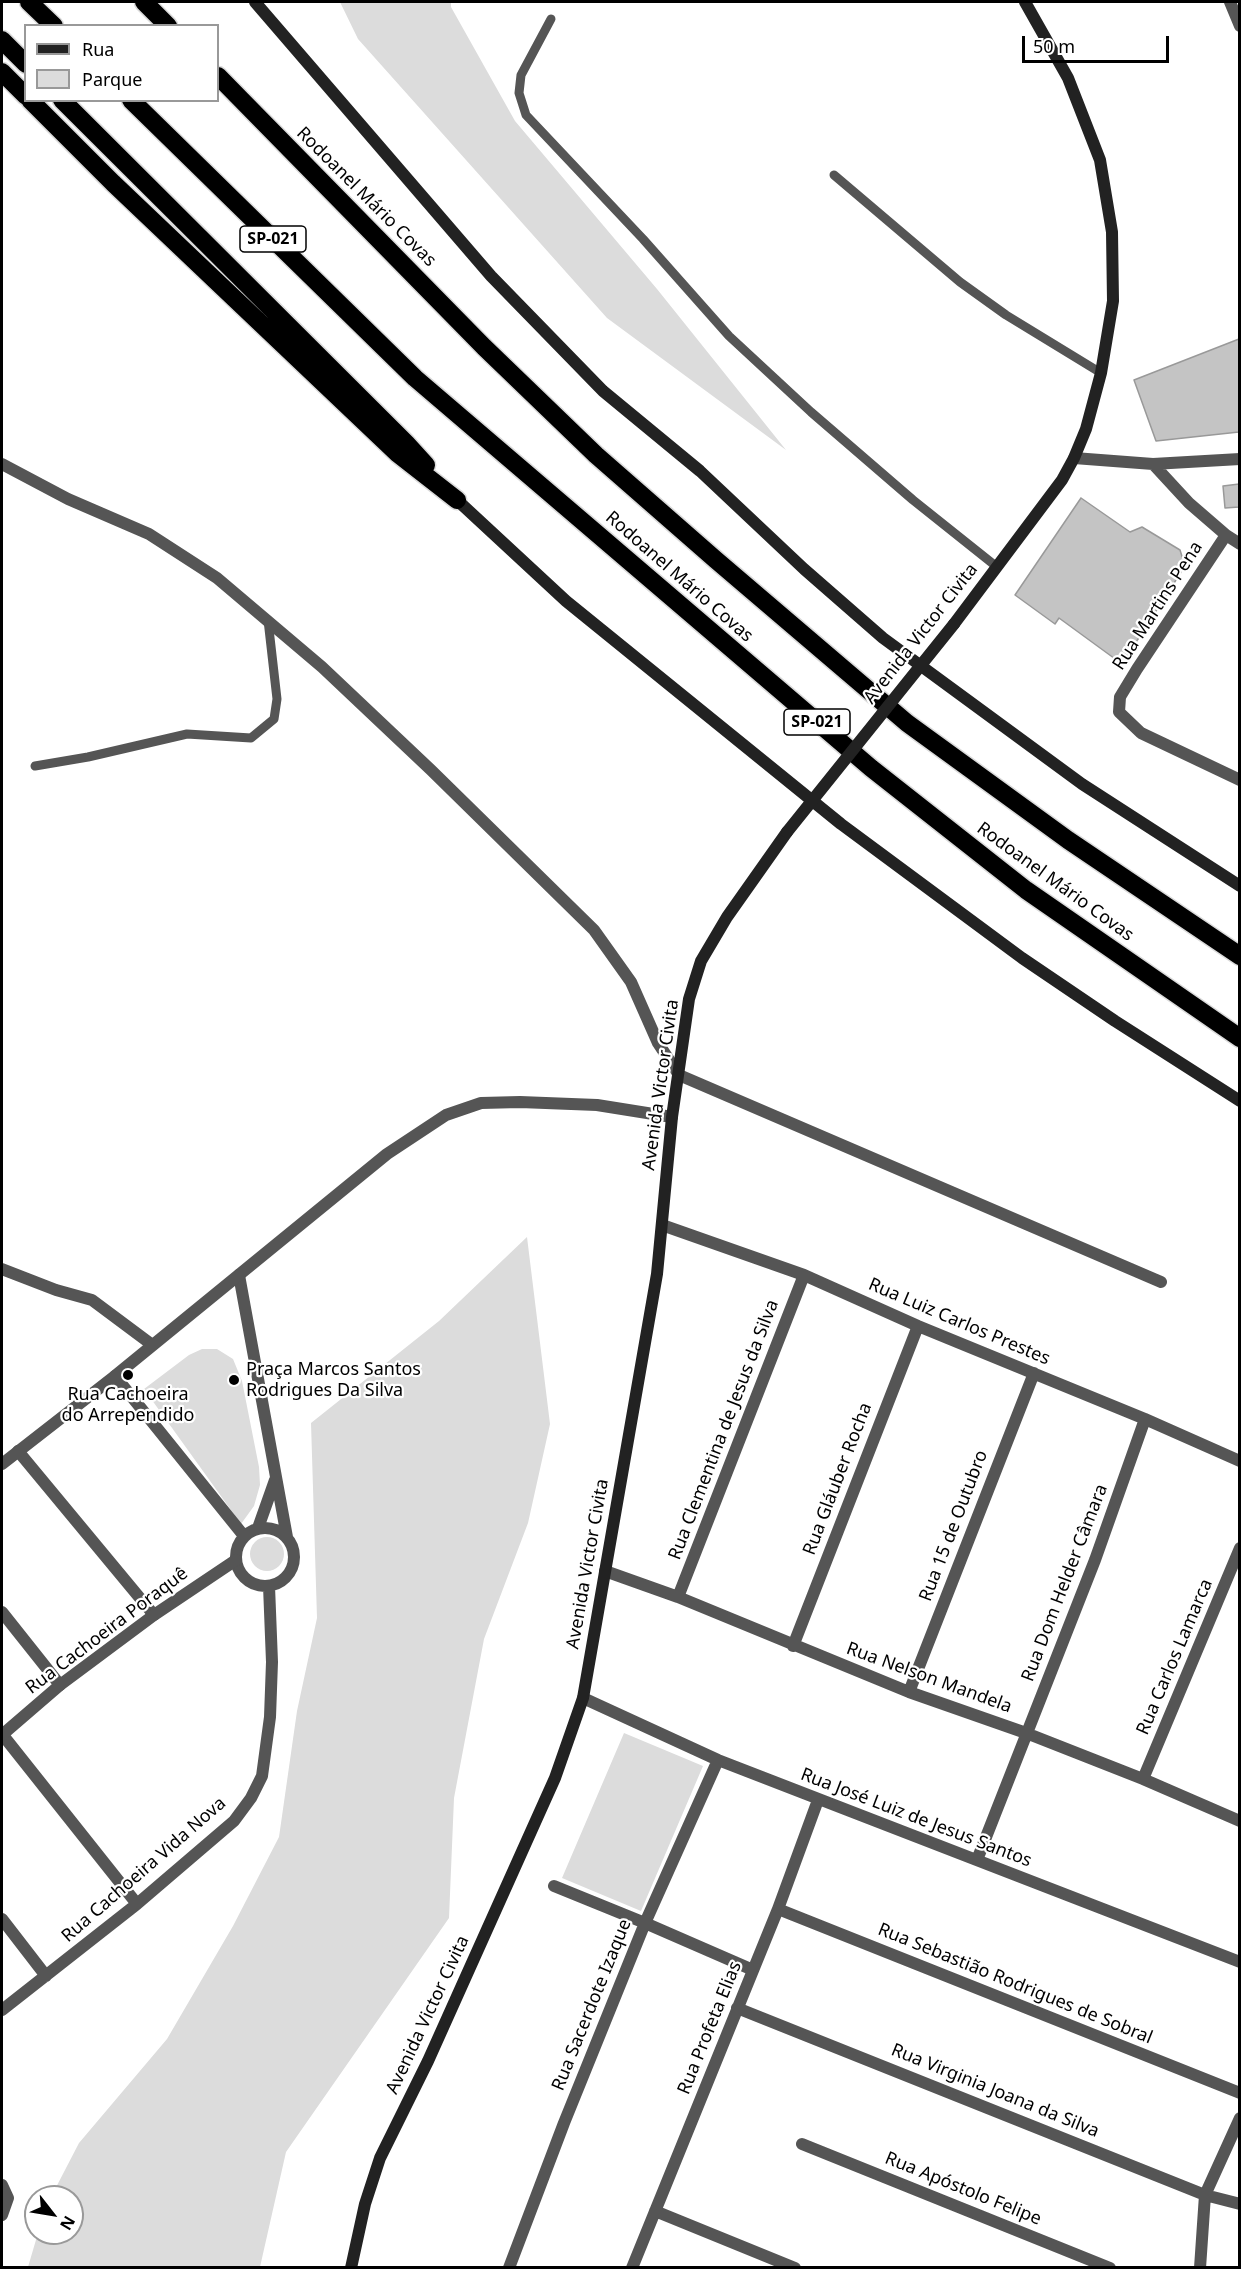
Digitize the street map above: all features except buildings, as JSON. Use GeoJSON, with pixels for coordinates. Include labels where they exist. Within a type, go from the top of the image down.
{"type":"FeatureCollection","features":[{"type":"Feature","properties":{"kind":"highway"},"geometry":{"type":"LineString","coordinates":[[29,2],[52,24]]}},
{"type":"Feature","properties":{"kind":"highway"},"geometry":{"type":"LineString","coordinates":[[144,2],[166,24]]}},
{"type":"Feature","properties":{"kind":"highway"},"geometry":{"type":"LineString","coordinates":[[2,39],[24,62]]}},
{"type":"Feature","properties":{"kind":"highway"},"geometry":{"type":"LineString","coordinates":[[2,72],[24,94]]}},
{"type":"Feature","properties":{"kind":"highway","name":"Rodoanel Mário Covas"},"geometry":{"type":"LineString","coordinates":[[219,77],[570,430],[716,560],[907,723],[1068,840],[1239,956]]}},
{"type":"Feature","properties":{"kind":"highway"},"geometry":{"type":"LineString","coordinates":[[32,102],[113,183],[398,454],[457,500]]}},
{"type":"Feature","properties":{"kind":"highway"},"geometry":{"type":"LineString","coordinates":[[64,102],[406,443],[457,500]]}},
{"type":"Feature","properties":{"kind":"highway","name":"Rodoanel Mário Covas"},"geometry":{"type":"LineString","coordinates":[[132,102],[415,378],[871,768],[1026,890],[1239,1038]]}},
{"type":"Feature","properties":{"kind":"main road"},"geometry":{"type":"LineString","coordinates":[[255,2],[491,276],[603,391],[700,471],[804,569],[883,638],[1082,784],[1239,886]]}},
{"type":"Feature","properties":{"kind":"main road","name":"Avenida Victor Civita"},"geometry":{"type":"LineString","coordinates":[[351,2268],[365,2204],[380,2157],[428,2061],[555,1778],[583,1698],[657,1274],[672,1117],[689,999],[701,961],[727,917],[787,832],[954,624],[1062,480],[1086,429],[1101,373],[1113,302],[1112,232],[1100,160],[1068,78],[1025,2]]}},
{"type":"Feature","properties":{"kind":"main road"},"geometry":{"type":"LineString","coordinates":[[457,500],[566,601],[842,824],[1022,958],[1115,1022],[1239,1101]]}},
{"type":"Feature","properties":{"kind":"street"},"geometry":{"type":"LineString","coordinates":[[1230,2],[1239,26]]}},
{"type":"Feature","properties":{"kind":"street"},"geometry":{"type":"LineString","coordinates":[[1074,458],[1153,464],[1239,459]]}},
{"type":"Feature","properties":{"kind":"street"},"geometry":{"type":"LineString","coordinates":[[2,464],[68,499],[149,534],[217,578],[268,620],[431,770],[594,930],[630,982],[658,1043],[679,1076],[1161,1282]]}},
{"type":"Feature","properties":{"kind":"street"},"geometry":{"type":"LineString","coordinates":[[1153,464],[1189,502],[1239,544]]}},
{"type":"Feature","properties":{"kind":"street","name":"Rua Martins Pena"},"geometry":{"type":"LineString","coordinates":[[1226,535],[1120,697],[1119,712],[1141,733],[1239,780]]}},
{"type":"Feature","properties":{"kind":"street"},"geometry":{"type":"LineString","coordinates":[[2,1464],[115,1376],[151,1344],[387,1154],[446,1115],[481,1103],[520,1102],[597,1105],[672,1117]]}},
{"type":"Feature","properties":{"kind":"street","name":"Rua Luiz Carlos Prestes"},"geometry":{"type":"LineString","coordinates":[[662,1225],[804,1275],[918,1326],[1145,1419],[1239,1461]]}},
{"type":"Feature","properties":{"kind":"street"},"geometry":{"type":"LineString","coordinates":[[2,1269],[56,1290],[92,1300],[109,1310],[151,1344]]}},
{"type":"Feature","properties":{"kind":"street"},"geometry":{"type":"LineString","coordinates":[[239,1275],[275,1479],[287,1538],[294,1554],[291,1571],[285,1578],[269,1586],[258,1585],[247,1580],[236,1560],[237,1547],[244,1536],[258,1528],[273,1528],[287,1538]]}},
{"type":"Feature","properties":{"kind":"street","name":"Rua Clementina de Jesus da Silva"},"geometry":{"type":"LineString","coordinates":[[678,1597],[804,1275]]}},
{"type":"Feature","properties":{"kind":"street","name":"Rua Gláuber Rocha"},"geometry":{"type":"LineString","coordinates":[[793,1646],[918,1326]]}},
{"type":"Feature","properties":{"kind":"street","name":"Rua 15 de Outubro"},"geometry":{"type":"LineString","coordinates":[[909,1692],[1034,1373]]}},
{"type":"Feature","properties":{"kind":"street"},"geometry":{"type":"LineString","coordinates":[[115,1376],[244,1536]]}},
{"type":"Feature","properties":{"kind":"street","name":"Rua Dom Helder Câmara"},"geometry":{"type":"LineString","coordinates":[[977,1860],[1095,1560],[1145,1419]]}},
{"type":"Feature","properties":{"kind":"street"},"geometry":{"type":"LineString","coordinates":[[18,1451],[154,1615]]}},
{"type":"Feature","properties":{"kind":"street"},"geometry":{"type":"LineString","coordinates":[[258,1528],[275,1479]]}},
{"type":"Feature","properties":{"kind":"street","name":"Rua Carlos Lamarca"},"geometry":{"type":"LineString","coordinates":[[1143,1779],[1239,1548]]}},
{"type":"Feature","properties":{"kind":"street","name":"Rua Cachoeira Poraquê"},"geometry":{"type":"LineString","coordinates":[[2,1735],[60,1685],[154,1615],[236,1560]]}},
{"type":"Feature","properties":{"kind":"street","name":"Rua Nelson Mandela"},"geometry":{"type":"LineString","coordinates":[[605,1571],[678,1597],[909,1692],[1026,1733],[1143,1779],[1239,1821]]}},
{"type":"Feature","properties":{"kind":"street","name":"Rua Cachoeira Vida Nova"},"geometry":{"type":"LineString","coordinates":[[2,2010],[137,1904],[234,1821],[251,1798],[262,1776],[270,1718],[272,1673],[269,1586]]}},
{"type":"Feature","properties":{"kind":"street"},"geometry":{"type":"LineString","coordinates":[[2,1612],[60,1685]]}},
{"type":"Feature","properties":{"kind":"street","name":"Rua José Luiz de Jesus Santos"},"geometry":{"type":"LineString","coordinates":[[583,1698],[718,1760],[1239,1962]]}},
{"type":"Feature","properties":{"kind":"street"},"geometry":{"type":"LineString","coordinates":[[2,1735],[137,1904]]}},
{"type":"Feature","properties":{"kind":"street","name":"Rua Sacerdote Izaque"},"geometry":{"type":"LineString","coordinates":[[509,2268],[564,2122],[645,1923],[718,1760]]}},
{"type":"Feature","properties":{"kind":"street","name":"Rua Profeta Elias"},"geometry":{"type":"LineString","coordinates":[[632,2268],[778,1909],[818,1800]]}},
{"type":"Feature","properties":{"kind":"street"},"geometry":{"type":"LineString","coordinates":[[555,1886],[753,1970]]}},
{"type":"Feature","properties":{"kind":"street","name":"Rua Sebastião Rodrigues de Sobral"},"geometry":{"type":"LineString","coordinates":[[778,1909],[1239,2093]]}},
{"type":"Feature","properties":{"kind":"street"},"geometry":{"type":"LineString","coordinates":[[2,1919],[46,1976]]}},
{"type":"Feature","properties":{"kind":"street","name":"Rua Virginia Joana da Silva"},"geometry":{"type":"LineString","coordinates":[[738,2008],[1205,2195],[1239,2204]]}},
{"type":"Feature","properties":{"kind":"street"},"geometry":{"type":"LineString","coordinates":[[1200,2268],[1205,2195],[1239,2118]]}},
{"type":"Feature","properties":{"kind":"street","name":"Rua Apóstolo Felipe"},"geometry":{"type":"LineString","coordinates":[[802,2144],[1110,2268]]}},
{"type":"Feature","properties":{"kind":"street"},"geometry":{"type":"LineString","coordinates":[[2,2185],[7,2193],[4,2209]]}},
{"type":"Feature","properties":{"kind":"street"},"geometry":{"type":"LineString","coordinates":[[655,2211],[795,2268]]}},
{"type":"Feature","properties":{"kind":"lane"},"geometry":{"type":"LineString","coordinates":[[551,19],[521,75],[519,93],[526,115],[643,239],[729,336],[913,500],[997,567]]}},
{"type":"Feature","properties":{"kind":"lane"},"geometry":{"type":"LineString","coordinates":[[834,175],[960,282],[1006,315],[1101,373]]}},
{"type":"Feature","properties":{"kind":"lane"},"geometry":{"type":"LineString","coordinates":[[35,766],[88,757],[187,734],[250,738],[274,719],[277,699],[268,620]]}},
{"type":"Feature","properties":{"kind":"green space"},"geometry":{"type":"Polygon","coordinates":[[[340,2],[451,2],[451,7],[515,121],[657,289],[786,450],[607,318],[358,39],[340,2]]]}},
{"type":"Feature","properties":{"kind":"green space"},"geometry":{"type":"Polygon","coordinates":[[[527,1237],[550,1424],[528,1523],[484,1639],[454,1798],[449,1918],[286,2152],[260,2267],[28,2267],[34,2245],[84,2245],[84,2185],[57,2185],[79,2143],[167,2039],[233,1926],[279,1837],[297,1711],[317,1618],[311,1423],[439,1321],[527,1237]]]}},
{"type":"Feature","properties":{"kind":"green space"},"geometry":{"type":"Polygon","coordinates":[[[202,1349],[217,1349],[233,1359],[242,1381],[259,1467],[260,1485],[254,1506],[241,1524],[144,1389],[189,1355],[202,1349]]]}},
{"type":"Feature","properties":{"kind":"green space"},"geometry":{"type":"Polygon","coordinates":[[[267,1537],[279,1542],[284,1554],[279,1566],[267,1571],[255,1566],[250,1554],[255,1542],[267,1537]]]}},
{"type":"Feature","properties":{"kind":"green space"},"geometry":{"type":"Polygon","coordinates":[[[624,1733],[703,1766],[641,1911],[562,1878],[624,1733]]]}},
{"type":"Feature","properties":{"kind":"place","name":"Rua Cachoeira do Arrependido"},"geometry":{"type":"Point","coordinates":[128,1375]}},
{"type":"Feature","properties":{"kind":"place","name":"Praça Marcos Santos Rodrigues Da Silva"},"geometry":{"type":"Point","coordinates":[234,1380]}}]}
